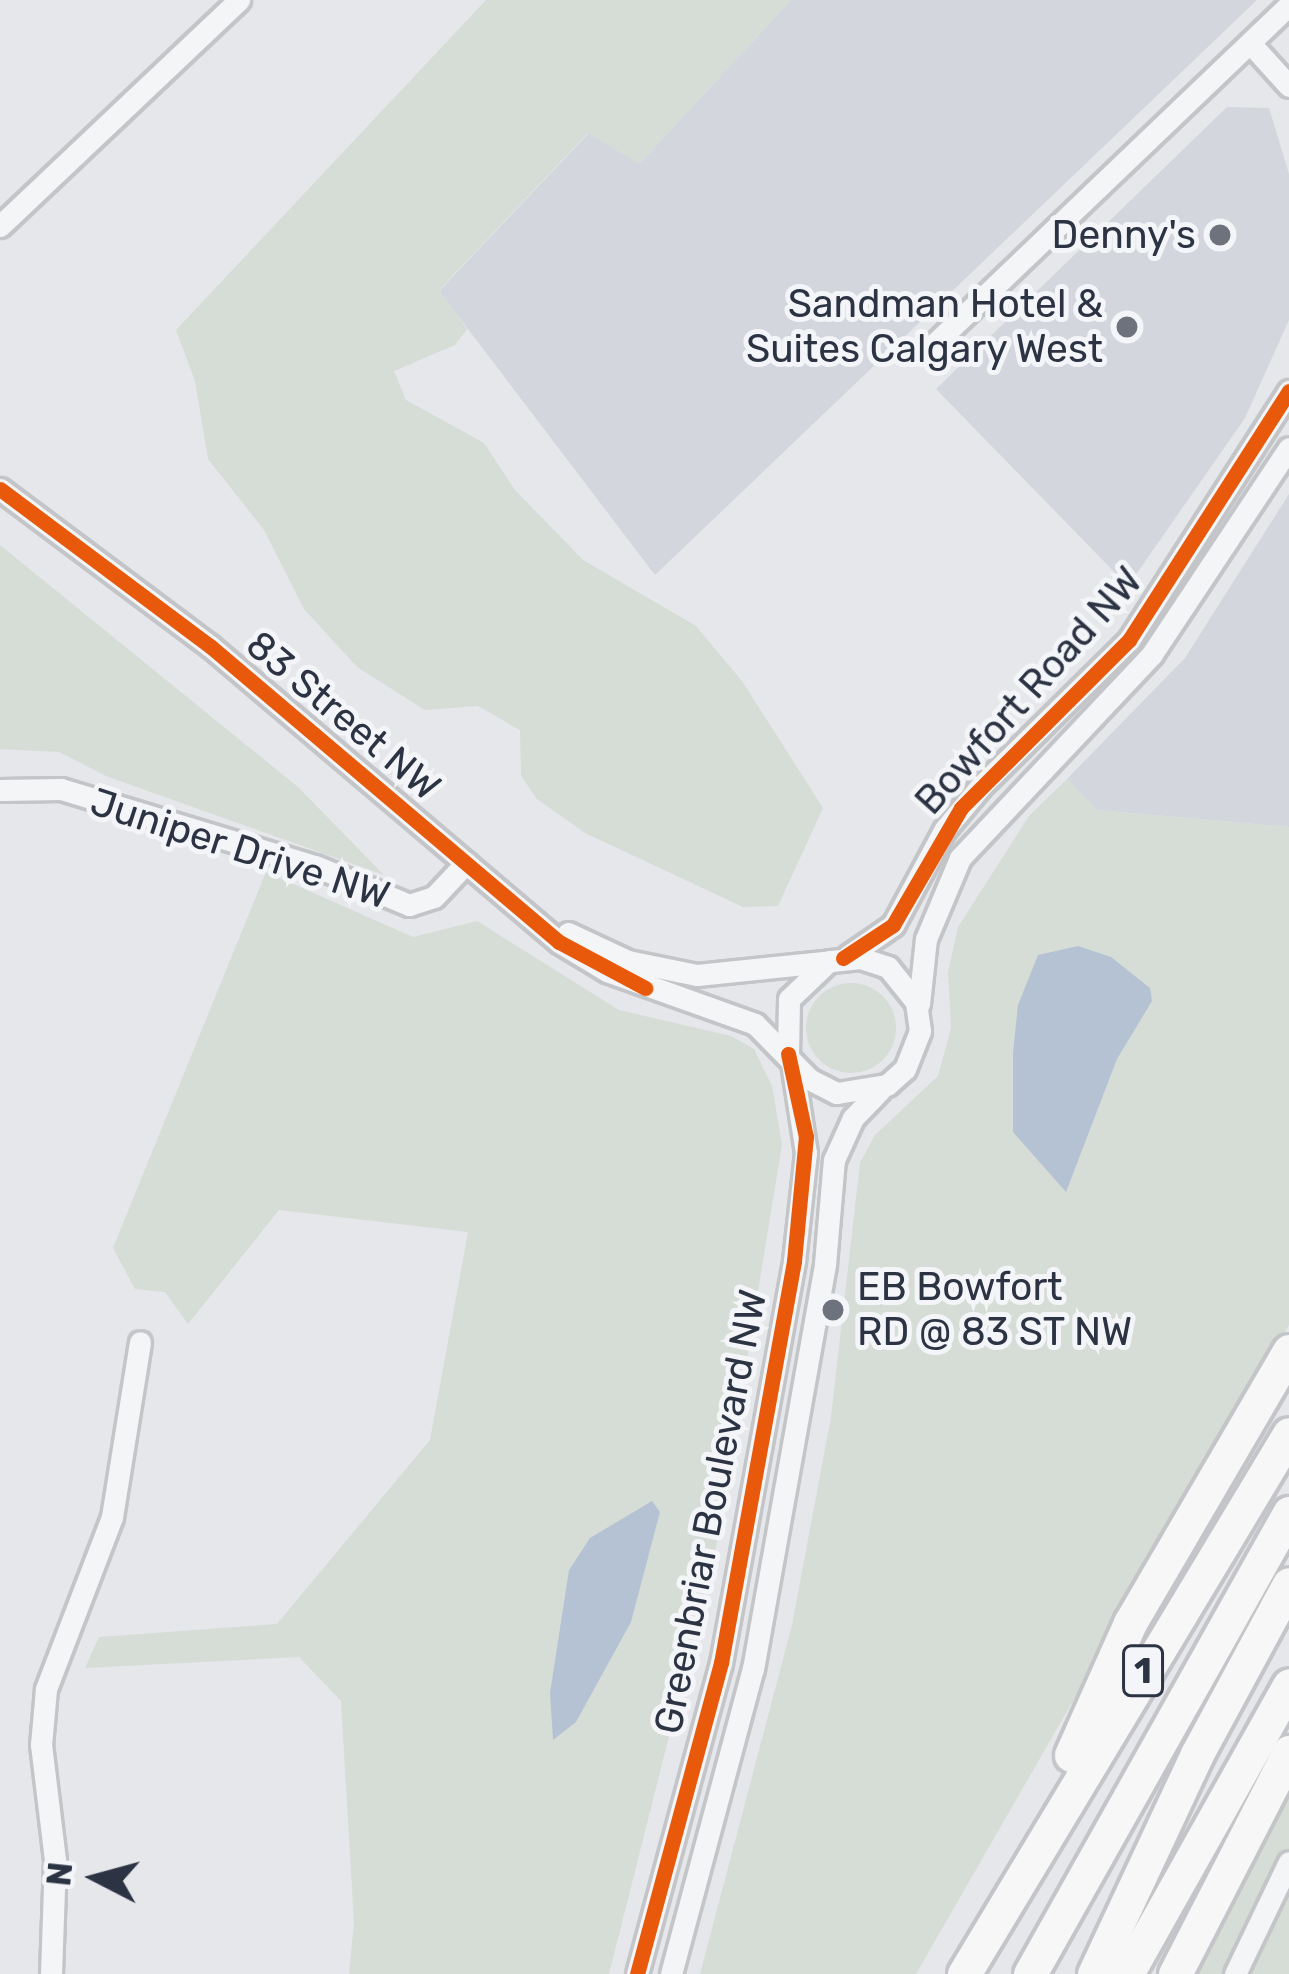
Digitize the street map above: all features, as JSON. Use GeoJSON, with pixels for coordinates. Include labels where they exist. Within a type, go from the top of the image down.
{"type":"FeatureCollection","features":[{"type":"Feature","properties":{"kind":"highway"},"geometry":{"type":"LineString","coordinates":[[1001,1910],[1130,1623],[1289,1351]]}},
{"type":"Feature","properties":{"kind":"highway","name":"1"},"geometry":{"type":"LineString","coordinates":[[964,1974],[1289,1434]]}},
{"type":"Feature","properties":{"kind":"highway","name":"1"},"geometry":{"type":"LineString","coordinates":[[1030,1974],[1289,1513]]}},
{"type":"Feature","properties":{"kind":"highway"},"geometry":{"type":"LineString","coordinates":[[1094,1974],[1197,1754],[1289,1584]]}},
{"type":"Feature","properties":{"kind":"highway"},"geometry":{"type":"LineString","coordinates":[[1126,1974],[1289,1685]]}},
{"type":"Feature","properties":{"kind":"highway"},"geometry":{"type":"LineString","coordinates":[[1175,1974],[1289,1753]]}},
{"type":"Feature","properties":{"kind":"street"},"geometry":{"type":"LineString","coordinates":[[0,226],[238,0]]}},
{"type":"Feature","properties":{"kind":"street"},"geometry":{"type":"LineString","coordinates":[[928,350],[1289,5]]}},
{"type":"Feature","properties":{"kind":"street"},"geometry":{"type":"LineString","coordinates":[[1250,43],[1289,86]]}},
{"type":"Feature","properties":{"kind":"street","name":"Bowfort Road NW"},"geometry":{"type":"LineString","coordinates":[[836,960],[893,925],[961,808],[1129,640],[1289,391]]}},
{"type":"Feature","properties":{"kind":"street","name":"Bowfort Road NW"},"geometry":{"type":"LineString","coordinates":[[920,1017],[926,939],[961,858],[1152,654],[1289,448]]}},
{"type":"Feature","properties":{"kind":"street","name":"83 Street NW"},"geometry":{"type":"LineString","coordinates":[[0,489],[210,646],[526,915],[608,971],[755,1024],[789,1056]]}},
{"type":"Feature","properties":{"kind":"street","name":"Juniper Drive NW"},"geometry":{"type":"LineString","coordinates":[[0,790],[61,789],[315,866],[409,904],[434,897],[466,863]]}},
{"type":"Feature","properties":{"kind":"street","name":"83 Street NW"},"geometry":{"type":"LineString","coordinates":[[526,915],[628,961],[697,975],[836,960]]}},
{"type":"Feature","properties":{"kind":"street"},"geometry":{"type":"LineString","coordinates":[[836,960],[888,967],[910,988],[920,1017],[913,1058],[887,1085],[837,1093],[789,1056],[789,999],[836,960]]}},
{"type":"Feature","properties":{"kind":"street","name":"Greenbriar Boulevard NW"},"geometry":{"type":"LineString","coordinates":[[637,1974],[721,1663],[794,1261],[806,1137],[789,1056]]}},
{"type":"Feature","properties":{"kind":"street","name":"Greenbriar Boulevard NW"},"geometry":{"type":"LineString","coordinates":[[671,1974],[753,1670],[825,1264],[834,1160],[853,1118],[887,1085]]}},
{"type":"Feature","properties":{"kind":"street"},"geometry":{"type":"LineString","coordinates":[[51,1974],[55,1860],[40,1745],[46,1689],[112,1517],[140,1342]]}},
{"type":"Feature","properties":{"kind":"street"},"geometry":{"type":"LineString","coordinates":[[1243,1971],[1289,1862]]}},
{"type":"Feature","properties":{"kind":"shaded area"},"geometry":{"type":"Polygon","coordinates":[[[486,0],[791,0],[639,164],[588,133],[439,290],[467,329],[455,345],[394,371],[406,400],[484,443],[515,490],[583,560],[696,626],[742,681],[823,808],[778,906],[743,907],[585,833],[537,799],[521,776],[520,730],[478,706],[425,710],[357,667],[304,609],[264,530],[208,459],[195,381],[176,330],[486,0]]]}},
{"type":"Feature","properties":{"kind":"shaded area"},"geometry":{"type":"Polygon","coordinates":[[[791,0],[1257,0],[655,575],[439,291],[589,133],[640,163],[791,0]]]}},
{"type":"Feature","properties":{"kind":"shaded area"},"geometry":{"type":"Polygon","coordinates":[[[1227,107],[1269,108],[1289,174],[1289,320],[1245,418],[1128,586],[936,389],[1227,107]]]}},
{"type":"Feature","properties":{"kind":"shaded area"},"geometry":{"type":"Polygon","coordinates":[[[1289,494],[1289,827],[1097,810],[1067,779],[1185,658],[1289,494]]]}},
{"type":"Feature","properties":{"kind":"shaded area"},"geometry":{"type":"Polygon","coordinates":[[[0,545],[298,787],[384,875],[106,776],[59,752],[0,749],[0,545]]]}},
{"type":"Feature","properties":{"kind":"shaded area"},"geometry":{"type":"Polygon","coordinates":[[[1067,779],[1097,810],[1289,827],[1289,1325],[916,1974],[700,1974],[792,1625],[831,1417],[860,1163],[875,1135],[938,1076],[951,1028],[948,972],[958,927],[1029,816],[1067,779]]]}},
{"type":"Feature","properties":{"kind":"shaded area"},"geometry":{"type":"Polygon","coordinates":[[[266,872],[413,937],[477,921],[619,1010],[731,1036],[754,1049],[772,1086],[782,1145],[715,1554],[609,1974],[349,1974],[354,1923],[341,1701],[299,1657],[85,1668],[99,1637],[277,1624],[430,1440],[468,1232],[279,1210],[188,1324],[165,1292],[135,1289],[113,1248],[266,872]]]}},
{"type":"Feature","properties":{"kind":"shaded area"},"geometry":{"type":"Polygon","coordinates":[[[851,983],[883,996],[896,1028],[883,1060],[851,1073],[819,1060],[806,1028],[819,996],[851,983]]]}},
{"type":"Feature","properties":{"kind":"shaded area"},"geometry":{"type":"Polygon","coordinates":[[[1289,1791],[1289,1974],[1197,1974],[1289,1791]]]}},
{"type":"Feature","properties":{"kind":"water"},"geometry":{"type":"Polygon","coordinates":[[[1078,946],[1111,957],[1150,988],[1152,1001],[1117,1059],[1066,1192],[1013,1132],[1013,1052],[1018,1005],[1038,955],[1078,946]]]}},
{"type":"Feature","properties":{"kind":"water"},"geometry":{"type":"Polygon","coordinates":[[[652,1501],[660,1512],[631,1622],[576,1722],[553,1740],[550,1693],[569,1570],[590,1538],[652,1501]]]}},
{"type":"Feature","properties":{"kind":"cycle path"},"geometry":{"type":"LineString","coordinates":[[843,958],[893,925],[961,808],[1129,640],[1289,391]]}},
{"type":"Feature","properties":{"kind":"cycle path"},"geometry":{"type":"LineString","coordinates":[[0,489],[210,646],[559,942],[645,988]]}},
{"type":"Feature","properties":{"kind":"cycle path"},"geometry":{"type":"LineString","coordinates":[[637,1974],[721,1663],[794,1261],[806,1137],[788,1054]]}},
{"type":"Feature","properties":{"kind":"place","name":"Denny's"},"geometry":{"type":"Point","coordinates":[1220,235]}},
{"type":"Feature","properties":{"kind":"place","name":"Sandman Hotel & Suites Calgary West"},"geometry":{"type":"Point","coordinates":[1127,327]}},
{"type":"Feature","properties":{"kind":"place","name":"EB Bowfort RD @ 83 ST NW"},"geometry":{"type":"Point","coordinates":[833,1310]}}]}
